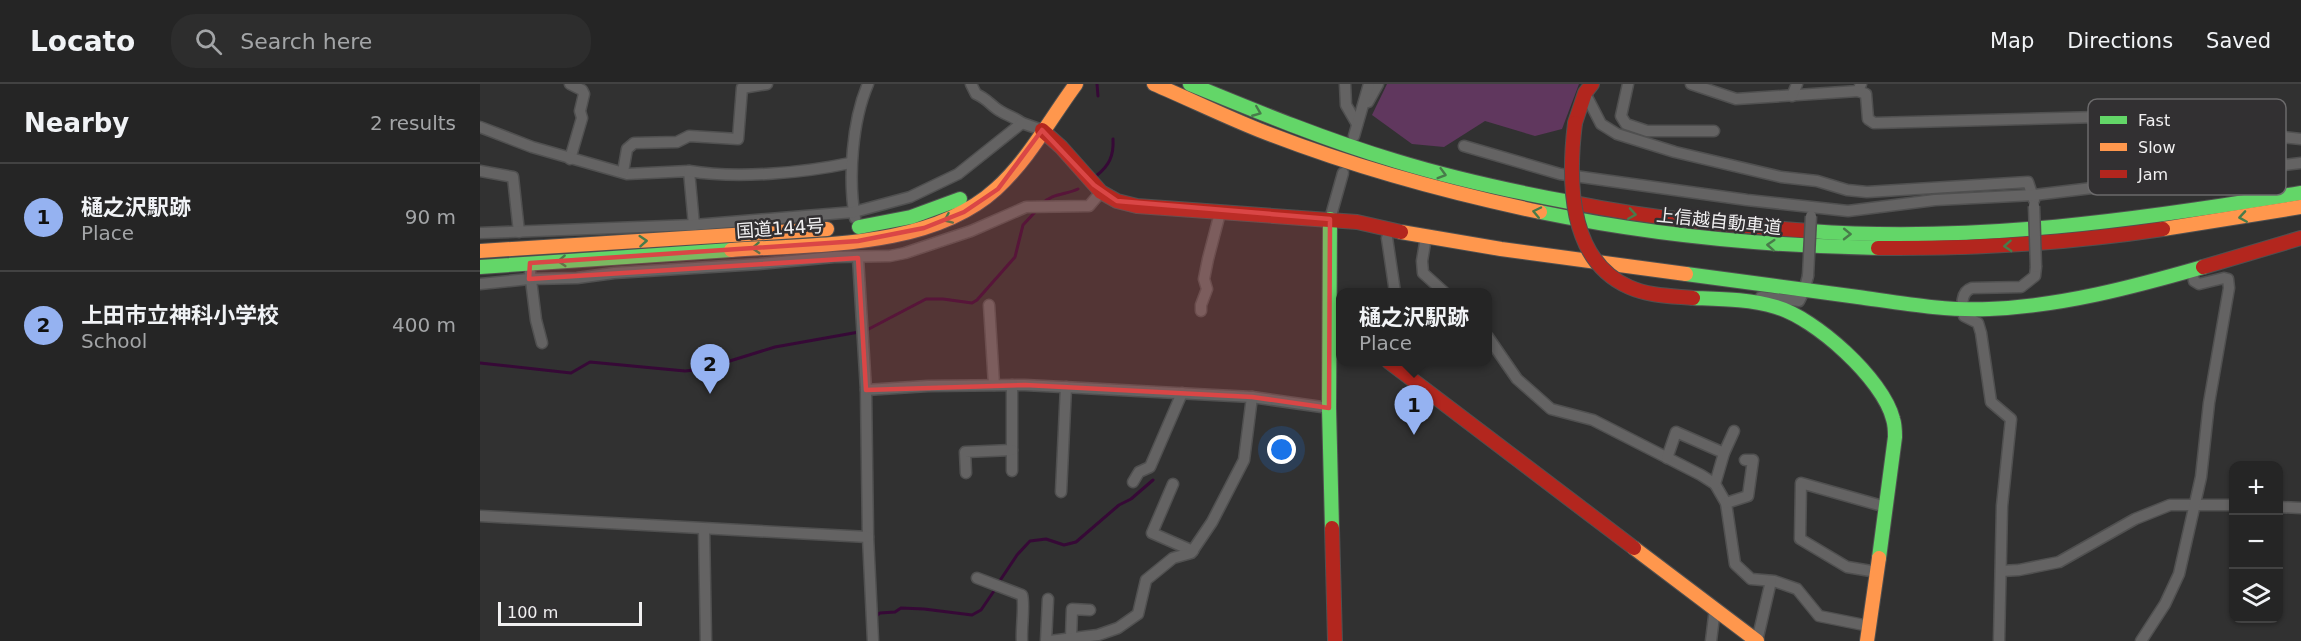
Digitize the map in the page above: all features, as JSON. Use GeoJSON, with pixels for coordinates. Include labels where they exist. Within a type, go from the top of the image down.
{"type":"FeatureCollection","features":[{"type":"Feature","properties":{"kind":"main road","name":"国道144号"},"geometry":{"type":"LineString","coordinates":[[480,267],[858,241],[904,234],[944,221],[982,201],[1010,175],[1076,84]]}},
{"type":"Feature","properties":{"kind":"main road","name":"上信越自動車道"},"geometry":{"type":"LineString","coordinates":[[1154,84],[1197,104],[1323,153],[1456,193],[1570,219],[1691,238],[1807,248],[1930,249],[2052,243],[2175,228],[2301,207]]}},
{"type":"Feature","properties":{"kind":"main road","name":"上信越自動車道"},"geometry":{"type":"LineString","coordinates":[[1197,87],[1324,138],[1447,176],[1567,204],[1750,229],[1931,235],[2021,231],[2169,214],[2283,195]]}},
{"type":"Feature","properties":{"kind":"main road"},"geometry":{"type":"LineString","coordinates":[[1588,89],[1575,123],[1572,163],[1579,226],[1585,245],[1599,267],[1612,279],[1629,287],[1655,294],[1737,300],[1789,311],[1833,339],[1879,391],[1893,416],[1895,430],[1867,641]]}},
{"type":"Feature","properties":{"kind":"main road","name":"国道144号"},"geometry":{"type":"LineString","coordinates":[[480,251],[880,225],[938,209],[975,191],[1008,167],[1042,130]]}},
{"type":"Feature","properties":{"kind":"main road"},"geometry":{"type":"LineString","coordinates":[[1042,130],[1061,147],[1101,192],[1117,201],[1137,206],[1357,222],[1426,237],[1804,291],[1963,310],[2051,304],[2099,296],[2301,238]]}},
{"type":"Feature","properties":{"kind":"main road","name":"上信越自動車道"},"geometry":{"type":"LineString","coordinates":[[2286,194],[2301,192]]}},
{"type":"Feature","properties":{"kind":"main road"},"geometry":{"type":"LineString","coordinates":[[1330,219],[1335,330],[1329,408],[1335,641]]}},
{"type":"Feature","properties":{"kind":"main road"},"geometry":{"type":"LineString","coordinates":[[1406,368],[1757,641]]}},
{"type":"Feature","properties":{"kind":"street"},"geometry":{"type":"LineString","coordinates":[[570,84],[582,90],[584,94],[580,111],[582,118],[570,159]]}},
{"type":"Feature","properties":{"kind":"street"},"geometry":{"type":"LineString","coordinates":[[623,172],[627,148],[634,143],[677,142],[689,136],[738,139],[742,88],[767,84]]}},
{"type":"Feature","properties":{"kind":"street"},"geometry":{"type":"LineString","coordinates":[[847,228],[854,212],[850,163],[861,99],[868,84]]}},
{"type":"Feature","properties":{"kind":"street"},"geometry":{"type":"LineString","coordinates":[[971,84],[976,94],[987,98],[1000,111],[1012,115],[1022,123],[1042,130]]}},
{"type":"Feature","properties":{"kind":"street"},"geometry":{"type":"LineString","coordinates":[[1346,84],[1346,105],[1357,124]]}},
{"type":"Feature","properties":{"kind":"street"},"geometry":{"type":"LineString","coordinates":[[1354,136],[1368,84]]}},
{"type":"Feature","properties":{"kind":"street"},"geometry":{"type":"LineString","coordinates":[[1357,124],[1377,84]]}},
{"type":"Feature","properties":{"kind":"street"},"geometry":{"type":"LineString","coordinates":[[1628,84],[1622,116],[1626,124],[1647,131],[1714,131]]}},
{"type":"Feature","properties":{"kind":"street"},"geometry":{"type":"LineString","coordinates":[[1691,84],[1736,99],[1792,96],[1859,88],[1866,94],[1868,119],[1875,123],[2088,117]]}},
{"type":"Feature","properties":{"kind":"street"},"geometry":{"type":"LineString","coordinates":[[1792,96],[1797,84]]}},
{"type":"Feature","properties":{"kind":"street"},"geometry":{"type":"LineString","coordinates":[[1588,89],[1601,124],[1617,134],[1675,152],[1781,177],[1816,181],[1847,190],[1866,192],[2028,182],[2034,200],[2035,276],[2021,287],[1968,290],[1963,295],[1964,316],[1978,323],[1991,402],[2011,419],[2002,506],[1999,641]]}},
{"type":"Feature","properties":{"kind":"street"},"geometry":{"type":"LineString","coordinates":[[480,233],[694,225],[854,212],[910,197],[958,174],[1022,123]]}},
{"type":"Feature","properties":{"kind":"street"},"geometry":{"type":"LineString","coordinates":[[480,127],[570,159],[623,172],[689,171],[712,175],[810,171],[850,163]]}},
{"type":"Feature","properties":{"kind":"street"},"geometry":{"type":"LineString","coordinates":[[2286,137],[2301,139]]}},
{"type":"Feature","properties":{"kind":"street"},"geometry":{"type":"LineString","coordinates":[[1464,146],[1560,174],[1812,211],[1848,211],[1935,200],[2034,200],[2088,193]]}},
{"type":"Feature","properties":{"kind":"street"},"geometry":{"type":"LineString","coordinates":[[2286,165],[2301,163]]}},
{"type":"Feature","properties":{"kind":"street"},"geometry":{"type":"LineString","coordinates":[[480,171],[513,177],[519,232]]}},
{"type":"Feature","properties":{"kind":"street"},"geometry":{"type":"LineString","coordinates":[[689,171],[694,225]]}},
{"type":"Feature","properties":{"kind":"street"},"geometry":{"type":"LineString","coordinates":[[1330,219],[1343,173]]}},
{"type":"Feature","properties":{"kind":"street"},"geometry":{"type":"LineString","coordinates":[[480,284],[759,264],[834,256],[858,258],[905,253],[971,231],[1026,207],[1089,206],[1101,192]]}},
{"type":"Feature","properties":{"kind":"street"},"geometry":{"type":"LineString","coordinates":[[1737,300],[1753,296],[1798,302],[1808,276],[1812,211]]}},
{"type":"Feature","properties":{"kind":"street"},"geometry":{"type":"LineString","coordinates":[[1201,312],[1201,305],[1207,290],[1204,279],[1220,213]]}},
{"type":"Feature","properties":{"kind":"street"},"geometry":{"type":"LineString","coordinates":[[1426,237],[1422,261],[1423,273],[1440,288]]}},
{"type":"Feature","properties":{"kind":"street"},"geometry":{"type":"LineString","coordinates":[[1387,238],[1394,288]]}},
{"type":"Feature","properties":{"kind":"street"},"geometry":{"type":"LineString","coordinates":[[858,258],[866,390],[868,537],[873,641]]}},
{"type":"Feature","properties":{"kind":"street"},"geometry":{"type":"LineString","coordinates":[[530,263],[529,279],[542,343]]}},
{"type":"Feature","properties":{"kind":"street"},"geometry":{"type":"LineString","coordinates":[[2141,641],[2165,604],[2179,574],[2200,477],[2212,382],[2229,288],[2228,279],[2224,278],[2199,284],[2194,281],[2192,269]]}},
{"type":"Feature","properties":{"kind":"street"},"geometry":{"type":"LineString","coordinates":[[989,305],[993,385]]}},
{"type":"Feature","properties":{"kind":"street"},"geometry":{"type":"LineString","coordinates":[[1492,343],[1516,379],[1551,409],[1593,420],[1715,484],[1726,503],[1735,564],[1751,579],[1771,581],[1797,590],[1819,616],[1869,626]]}},
{"type":"Feature","properties":{"kind":"street"},"geometry":{"type":"LineString","coordinates":[[866,390],[993,385],[1066,387],[1252,397],[1329,408]]}},
{"type":"Feature","properties":{"kind":"street"},"geometry":{"type":"LineString","coordinates":[[1012,385],[1012,471]]}},
{"type":"Feature","properties":{"kind":"street"},"geometry":{"type":"LineString","coordinates":[[1061,492],[1066,387]]}},
{"type":"Feature","properties":{"kind":"street"},"geometry":{"type":"LineString","coordinates":[[1133,482],[1139,472],[1150,467],[1182,393]]}},
{"type":"Feature","properties":{"kind":"street"},"geometry":{"type":"LineString","coordinates":[[1048,599],[1048,641],[1098,636],[1118,628],[1138,614],[1146,580],[1173,558],[1193,551],[1212,522],[1244,460],[1252,397]]}},
{"type":"Feature","properties":{"kind":"street"},"geometry":{"type":"LineString","coordinates":[[1715,484],[1724,453],[1734,431]]}},
{"type":"Feature","properties":{"kind":"street"},"geometry":{"type":"LineString","coordinates":[[1667,458],[1676,432],[1724,453]]}},
{"type":"Feature","properties":{"kind":"street"},"geometry":{"type":"LineString","coordinates":[[966,472],[965,452],[1012,450]]}},
{"type":"Feature","properties":{"kind":"street"},"geometry":{"type":"LineString","coordinates":[[1726,503],[1748,496],[1753,460],[1745,460]]}},
{"type":"Feature","properties":{"kind":"street"},"geometry":{"type":"LineString","coordinates":[[1877,572],[1847,567],[1800,539],[1801,483],[1886,507]]}},
{"type":"Feature","properties":{"kind":"street"},"geometry":{"type":"LineString","coordinates":[[1173,484],[1152,533],[1193,551]]}},
{"type":"Feature","properties":{"kind":"street"},"geometry":{"type":"LineString","coordinates":[[2001,571],[2059,562],[2136,519],[2170,505],[2229,505]]}},
{"type":"Feature","properties":{"kind":"street"},"geometry":{"type":"LineString","coordinates":[[2283,507],[2301,508]]}},
{"type":"Feature","properties":{"kind":"street"},"geometry":{"type":"LineString","coordinates":[[480,516],[588,520],[704,529],[868,537]]}},
{"type":"Feature","properties":{"kind":"street"},"geometry":{"type":"LineString","coordinates":[[704,529],[706,641]]}},
{"type":"Feature","properties":{"kind":"street"},"geometry":{"type":"LineString","coordinates":[[977,578],[1022,595],[1024,600],[1021,621],[1022,641]]}},
{"type":"Feature","properties":{"kind":"street"},"geometry":{"type":"LineString","coordinates":[[1757,641],[1771,581]]}},
{"type":"Feature","properties":{"kind":"street"},"geometry":{"type":"LineString","coordinates":[[1712,641],[1715,608]]}},
{"type":"Feature","properties":{"kind":"street"},"geometry":{"type":"LineString","coordinates":[[1071,638],[1072,609],[1090,610]]}},
{"type":"Feature","properties":{"kind":"highlighted area"},"geometry":{"type":"Polygon","coordinates":[[[1042,130],[1094,185],[1117,201],[1330,219],[1329,408],[1252,397],[1025,385],[866,390],[858,258],[529,279],[530,263],[858,241],[924,228],[964,212],[998,189],[1042,130]]]}},
{"type":"Feature","properties":{"kind":"shaded area"},"geometry":{"type":"Polygon","coordinates":[[[1387,84],[1579,84],[1562,129],[1535,136],[1485,121],[1444,147],[1412,144],[1372,115],[1387,84]]]}},
{"type":"Feature","properties":{"kind":"waterway"},"geometry":{"type":"LineString","coordinates":[[1097,84],[1098,96]]}},
{"type":"Feature","properties":{"kind":"waterway"},"geometry":{"type":"LineString","coordinates":[[1096,176],[1110,160],[1113,139]]}},
{"type":"Feature","properties":{"kind":"waterway"},"geometry":{"type":"LineString","coordinates":[[1042,204],[1054,196],[1078,189]]}},
{"type":"Feature","properties":{"kind":"waterway"},"geometry":{"type":"LineString","coordinates":[[865,331],[926,299],[972,303],[977,300],[1015,257],[1023,225],[1036,211]]}},
{"type":"Feature","properties":{"kind":"waterway"},"geometry":{"type":"LineString","coordinates":[[480,363],[571,373],[590,362],[685,371],[704,369],[775,347],[859,332]]}},
{"type":"Feature","properties":{"kind":"waterway"},"geometry":{"type":"LineString","coordinates":[[999,582],[1017,555],[1030,541],[1046,539],[1064,545],[1076,542],[1119,505],[1131,499],[1153,480]]}},
{"type":"Feature","properties":{"kind":"waterway"},"geometry":{"type":"LineString","coordinates":[[876,616],[880,613],[895,612],[901,608],[972,615],[981,610],[996,588]]}},
{"type":"Feature","properties":{"kind":"traffic: fast"},"geometry":{"type":"LineString","coordinates":[[1190,84],[1318,135],[1370,153],[1485,185],[1575,203]]}},
{"type":"Feature","properties":{"kind":"traffic: fast"},"geometry":{"type":"LineString","coordinates":[[1809,231],[1933,234],[2056,227],[2179,212],[2301,193]]}},
{"type":"Feature","properties":{"kind":"traffic: fast"},"geometry":{"type":"LineString","coordinates":[[859,227],[911,217],[960,199]]}},
{"type":"Feature","properties":{"kind":"traffic: fast"},"geometry":{"type":"LineString","coordinates":[[1540,212],[1624,227],[1708,238],[1793,245],[1878,248]]}},
{"type":"Feature","properties":{"kind":"traffic: fast"},"geometry":{"type":"LineString","coordinates":[[1330,219],[1329,408],[1332,528]]}},
{"type":"Feature","properties":{"kind":"traffic: fast"},"geometry":{"type":"LineString","coordinates":[[480,267],[731,250]]}},
{"type":"Feature","properties":{"kind":"traffic: fast"},"geometry":{"type":"LineString","coordinates":[[1686,274],[1923,306],[1989,309],[2070,300],[2203,267]]}},
{"type":"Feature","properties":{"kind":"traffic: fast"},"geometry":{"type":"LineString","coordinates":[[1693,298],[1756,302],[1792,313],[1828,337],[1862,369],[1876,386],[1887,403],[1894,421],[1895,432],[1879,558]]}},
{"type":"Feature","properties":{"kind":"traffic: slow"},"geometry":{"type":"LineString","coordinates":[[731,250],[870,240],[939,223],[969,209],[996,189],[1019,165],[1076,84]]}},
{"type":"Feature","properties":{"kind":"traffic: slow"},"geometry":{"type":"LineString","coordinates":[[1154,84],[1259,130],[1328,155],[1433,187],[1540,212]]}},
{"type":"Feature","properties":{"kind":"traffic: slow"},"geometry":{"type":"LineString","coordinates":[[2163,229],[2301,207]]}},
{"type":"Feature","properties":{"kind":"traffic: slow"},"geometry":{"type":"LineString","coordinates":[[480,251],[827,229]]}},
{"type":"Feature","properties":{"kind":"traffic: slow"},"geometry":{"type":"LineString","coordinates":[[1401,232],[1501,249],[1686,274]]}},
{"type":"Feature","properties":{"kind":"traffic: slow"},"geometry":{"type":"LineString","coordinates":[[1634,548],[1757,641]]}},
{"type":"Feature","properties":{"kind":"traffic: slow"},"geometry":{"type":"LineString","coordinates":[[1867,641],[1879,558]]}},
{"type":"Feature","properties":{"kind":"traffic: jam"},"geometry":{"type":"LineString","coordinates":[[1575,123],[1585,93],[1592,84]]}},
{"type":"Feature","properties":{"kind":"traffic: jam"},"geometry":{"type":"LineString","coordinates":[[1575,123],[1572,169],[1576,216],[1583,238],[1594,258],[1609,275],[1629,287],[1653,294],[1693,298]]}},
{"type":"Feature","properties":{"kind":"traffic: jam"},"geometry":{"type":"LineString","coordinates":[[1042,130],[1061,147],[1101,192],[1117,201],[1137,206],[1357,222],[1401,232]]}},
{"type":"Feature","properties":{"kind":"traffic: jam"},"geometry":{"type":"LineString","coordinates":[[1575,203],[1604,209],[1721,224],[1809,231]]}},
{"type":"Feature","properties":{"kind":"traffic: jam"},"geometry":{"type":"LineString","coordinates":[[1878,248],[2021,244],[2163,229]]}},
{"type":"Feature","properties":{"kind":"traffic: jam"},"geometry":{"type":"LineString","coordinates":[[2203,267],[2301,238]]}},
{"type":"Feature","properties":{"kind":"traffic: jam"},"geometry":{"type":"LineString","coordinates":[[1394,366],[1634,548]]}},
{"type":"Feature","properties":{"kind":"traffic: jam"},"geometry":{"type":"LineString","coordinates":[[1332,528],[1335,641]]}},
{"type":"Feature","properties":{"kind":"place","name":"上田市立神科小学校"},"geometry":{"type":"Point","coordinates":[710,394]}},
{"type":"Feature","properties":{"kind":"place","name":"樋之沢駅跡"},"geometry":{"type":"Point","coordinates":[1414,435]}}]}
